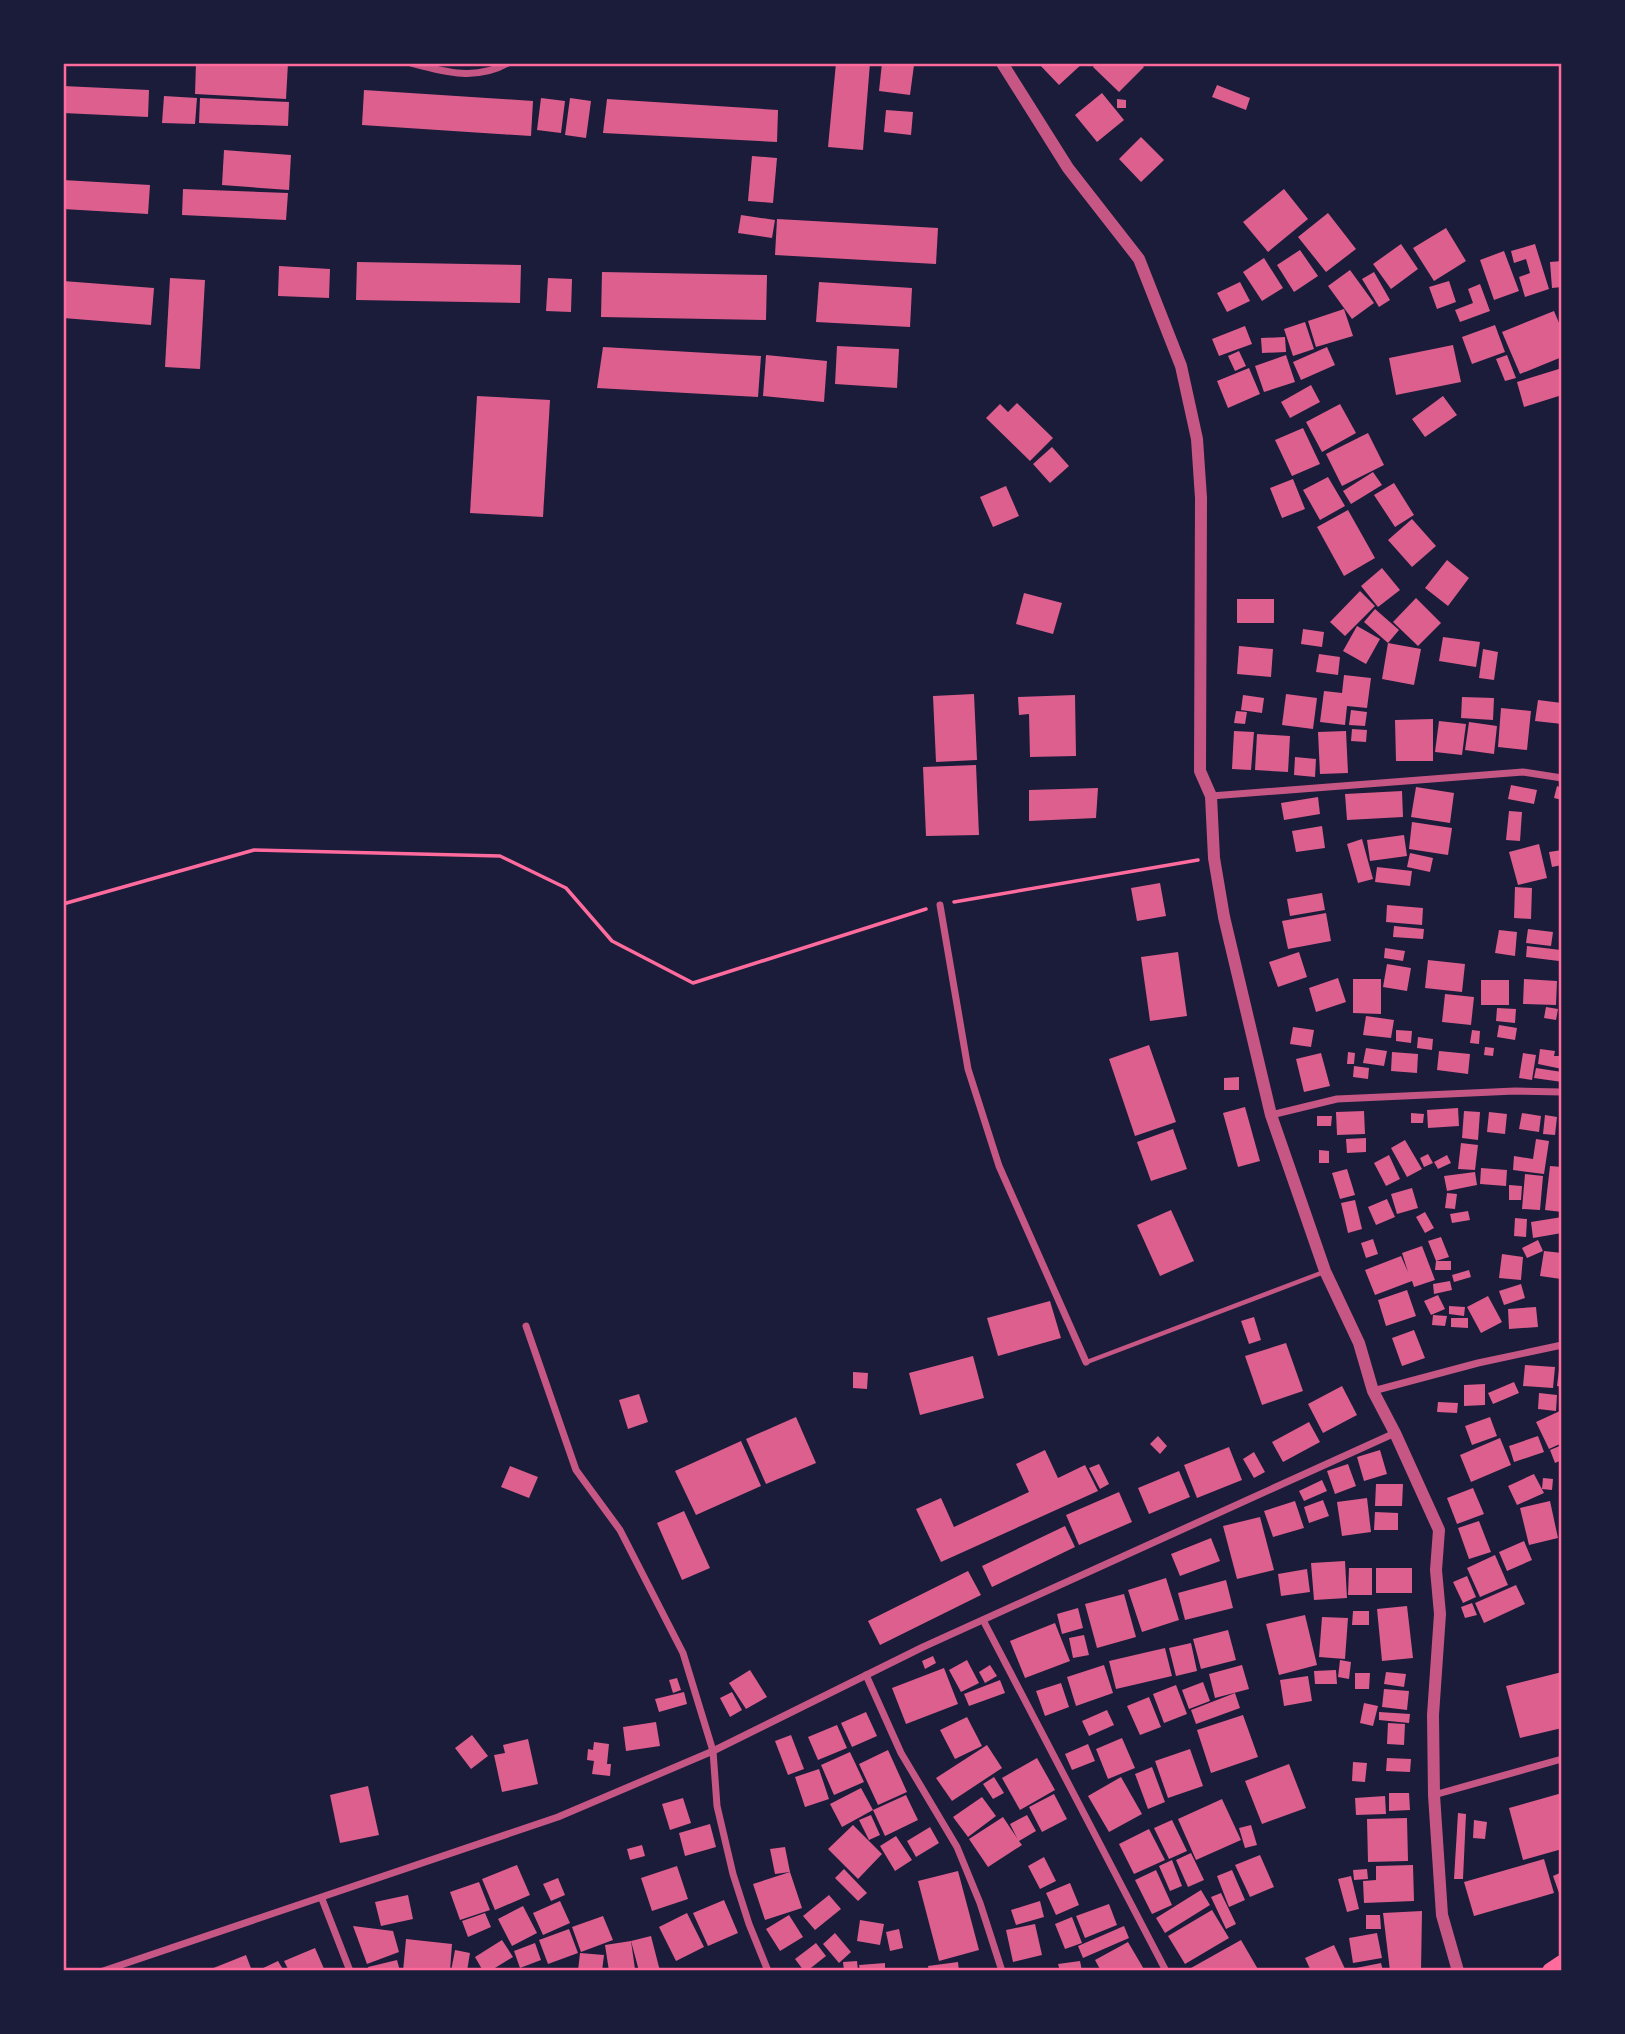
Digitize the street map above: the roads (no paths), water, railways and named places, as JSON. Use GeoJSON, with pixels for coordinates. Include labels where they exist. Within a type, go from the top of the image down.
{"type":"FeatureCollection","features":[{"type":"Feature","properties":{"kind":"highway"},"geometry":{"type":"LineString","coordinates":[[1550,1971],[1562,1963]]}},
{"type":"Feature","properties":{"kind":"street"},"geometry":{"type":"LineString","coordinates":[[411,63],[451,73],[476,74],[495,71],[508,63]]}},
{"type":"Feature","properties":{"kind":"street"},"geometry":{"type":"LineString","coordinates":[[1002,63],[1068,168],[1139,259],[1181,366],[1197,439],[1201,498],[1200,771],[1211,796],[1214,858],[1237,979],[1271,1115],[1325,1271],[1359,1343],[1373,1391],[1439,1530],[1436,1570],[1440,1614],[1433,1715],[1434,1796],[1442,1915],[1458,1971]]}},
{"type":"Feature","properties":{"kind":"street"},"geometry":{"type":"LineString","coordinates":[[1211,796],[1523,772],[1562,778]]}},
{"type":"Feature","properties":{"kind":"street"},"geometry":{"type":"LineString","coordinates":[[940,905],[968,1069],[991,1142],[1033,1245],[1086,1362]]}},
{"type":"Feature","properties":{"kind":"street"},"geometry":{"type":"LineString","coordinates":[[1271,1115],[1337,1099],[1515,1091],[1562,1092]]}},
{"type":"Feature","properties":{"kind":"street"},"geometry":{"type":"LineString","coordinates":[[526,1326],[576,1470],[620,1530],[683,1653],[713,1751],[716,1806],[733,1874],[768,1971]]}},
{"type":"Feature","properties":{"kind":"street"},"geometry":{"type":"LineString","coordinates":[[1373,1391],[1478,1363],[1562,1345]]}},
{"type":"Feature","properties":{"kind":"street"},"geometry":{"type":"LineString","coordinates":[[103,1971],[558,1817],[713,1751],[983,1620],[1395,1433]]}},
{"type":"Feature","properties":{"kind":"street"},"geometry":{"type":"LineString","coordinates":[[983,1620],[1166,1971]]}},
{"type":"Feature","properties":{"kind":"street"},"geometry":{"type":"LineString","coordinates":[[866,1675],[901,1753],[957,1847],[980,1903],[1002,1971]]}},
{"type":"Feature","properties":{"kind":"street"},"geometry":{"type":"LineString","coordinates":[[1434,1796],[1562,1759]]}},
{"type":"Feature","properties":{"kind":"street"},"geometry":{"type":"LineString","coordinates":[[322,1899],[350,1971]]}},
{"type":"Feature","properties":{"kind":"lane"},"geometry":{"type":"LineString","coordinates":[[1086,1362],[1325,1271]]}}]}
